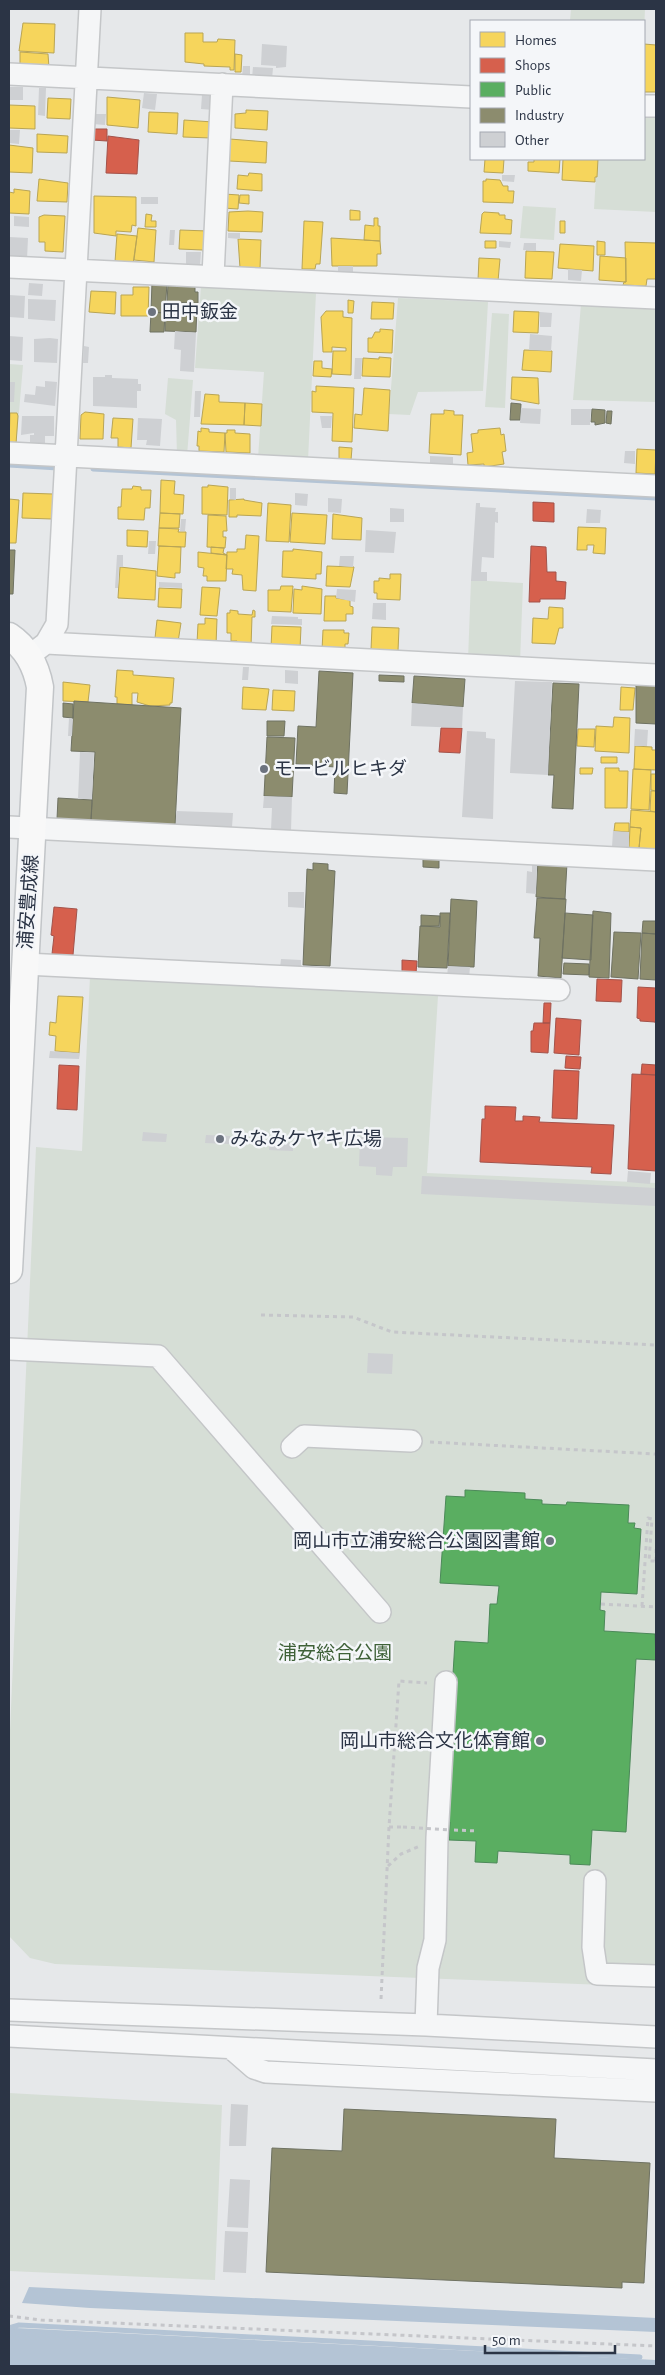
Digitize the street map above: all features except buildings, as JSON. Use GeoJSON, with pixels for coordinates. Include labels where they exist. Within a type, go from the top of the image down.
{"type":"FeatureCollection","features":[{"type":"Feature","properties":{"kind":"main road","name":"浦安豊成線"},"geometry":{"type":"LineString","coordinates":[[9,636],[38,649],[37,669],[40,687],[21,827],[25,964],[15,1035],[9,1270]]}},
{"type":"Feature","properties":{"kind":"street"},"geometry":{"type":"LineString","coordinates":[[38,649],[58,624],[78,270],[85,77],[90,9]]}},
{"type":"Feature","properties":{"kind":"street"},"geometry":{"type":"LineString","coordinates":[[9,74],[85,77],[222,89],[470,97]]}},
{"type":"Feature","properties":{"kind":"street"},"geometry":{"type":"LineString","coordinates":[[213,276],[222,89]]}},
{"type":"Feature","properties":{"kind":"street"},"geometry":{"type":"LineString","coordinates":[[9,267],[656,298]]}},
{"type":"Feature","properties":{"kind":"street"},"geometry":{"type":"LineString","coordinates":[[9,454],[656,486]]}},
{"type":"Feature","properties":{"kind":"street"},"geometry":{"type":"LineString","coordinates":[[38,649],[656,675]]}},
{"type":"Feature","properties":{"kind":"street"},"geometry":{"type":"LineString","coordinates":[[21,827],[656,860]]}},
{"type":"Feature","properties":{"kind":"street"},"geometry":{"type":"LineString","coordinates":[[25,964],[559,990]]}},
{"type":"Feature","properties":{"kind":"street"},"geometry":{"type":"LineString","coordinates":[[9,1350],[158,1356],[380,1612]]}},
{"type":"Feature","properties":{"kind":"street"},"geometry":{"type":"LineString","coordinates":[[292,1447],[304,1436],[411,1441]]}},
{"type":"Feature","properties":{"kind":"street"},"geometry":{"type":"LineString","coordinates":[[426,2026],[428,1968],[435,1940],[438,1683]]}},
{"type":"Feature","properties":{"kind":"street"},"geometry":{"type":"LineString","coordinates":[[595,1881],[593,1947],[597,1974],[656,1976]]}},
{"type":"Feature","properties":{"kind":"street"},"geometry":{"type":"LineString","coordinates":[[9,2010],[656,2037]]}},
{"type":"Feature","properties":{"kind":"street"},"geometry":{"type":"LineString","coordinates":[[9,2036],[656,2070]]}},
{"type":"Feature","properties":{"kind":"street"},"geometry":{"type":"LineString","coordinates":[[231,2048],[254,2068],[266,2072],[656,2091]]}},
{"type":"Feature","properties":{"kind":"path"},"geometry":{"type":"LineString","coordinates":[[260,1315],[353,1317],[392,1332],[656,1345]]}},
{"type":"Feature","properties":{"kind":"path"},"geometry":{"type":"LineString","coordinates":[[411,1441],[656,1454]]}},
{"type":"Feature","properties":{"kind":"path"},"geometry":{"type":"LineString","coordinates":[[642,1606],[648,1518],[652,1518],[649,1561],[656,1561],[656,1547]]}},
{"type":"Feature","properties":{"kind":"path"},"geometry":{"type":"LineString","coordinates":[[600,1604],[656,1607]]}},
{"type":"Feature","properties":{"kind":"path"},"geometry":{"type":"LineString","coordinates":[[381,1999],[389,1826],[399,1681],[438,1683]]}},
{"type":"Feature","properties":{"kind":"path"},"geometry":{"type":"LineString","coordinates":[[389,1826],[478,1831]]}},
{"type":"Feature","properties":{"kind":"path"},"geometry":{"type":"LineString","coordinates":[[387,1866],[401,1854],[417,1845],[437,1847]]}},
{"type":"Feature","properties":{"kind":"path"},"geometry":{"type":"LineString","coordinates":[[9,2316],[51,2320],[656,2346]]}},
{"type":"Feature","properties":{"kind":"green space"},"geometry":{"type":"Polygon","coordinates":[[[571,9],[645,9],[645,20],[570,20],[571,9]]]}},
{"type":"Feature","properties":{"kind":"green space"},"geometry":{"type":"Polygon","coordinates":[[[645,115],[656,116],[656,212],[594,209],[597,160],[645,160],[645,115]]]}},
{"type":"Feature","properties":{"kind":"green space"},"geometry":{"type":"Polygon","coordinates":[[[523,206],[556,208],[554,240],[520,238],[523,206]]]}},
{"type":"Feature","properties":{"kind":"green space"},"geometry":{"type":"Polygon","coordinates":[[[201,286],[316,293],[308,460],[258,458],[264,372],[195,368],[201,286]]]}},
{"type":"Feature","properties":{"kind":"green space"},"geometry":{"type":"Polygon","coordinates":[[[398,298],[488,302],[483,391],[418,392],[410,415],[389,414],[398,298]]]}},
{"type":"Feature","properties":{"kind":"green space"},"geometry":{"type":"Polygon","coordinates":[[[581,304],[656,308],[656,402],[573,400],[581,304]]]}},
{"type":"Feature","properties":{"kind":"green space"},"geometry":{"type":"Polygon","coordinates":[[[492,313],[509,314],[505,408],[485,407],[492,313]]]}},
{"type":"Feature","properties":{"kind":"green space"},"geometry":{"type":"Polygon","coordinates":[[[9,364],[23,365],[16,448],[9,448],[9,364]]]}},
{"type":"Feature","properties":{"kind":"green space"},"geometry":{"type":"Polygon","coordinates":[[[168,378],[193,380],[187,456],[177,455],[176,420],[165,414],[168,378]]]}},
{"type":"Feature","properties":{"kind":"green space"},"geometry":{"type":"Polygon","coordinates":[[[471,580],[523,583],[520,663],[468,660],[471,580]]]}},
{"type":"Feature","properties":{"kind":"green space","name":"浦安総合公園"},"geometry":{"type":"Polygon","coordinates":[[[90,976],[438,996],[427,1173],[656,1183],[656,1987],[55,1964],[30,1958],[9,1936],[9,1753],[36,1147],[82,1151],[90,976]]]}},
{"type":"Feature","properties":{"kind":"green space"},"geometry":{"type":"Polygon","coordinates":[[[9,2093],[222,2105],[215,2280],[9,2271],[9,2093]]]}},
{"type":"Feature","properties":{"kind":"water"},"geometry":{"type":"Polygon","coordinates":[[[29,2287],[656,2318],[656,2332],[90,2308],[22,2303],[29,2287]]]}},
{"type":"Feature","properties":{"kind":"water"},"geometry":{"type":"Polygon","coordinates":[[[16,2328],[656,2360],[656,2366],[9,2366],[9,2330],[16,2328]]]}},
{"type":"Feature","properties":{"kind":"waterway"},"geometry":{"type":"LineString","coordinates":[[9,465],[58,468],[58,470]]}},
{"type":"Feature","properties":{"kind":"waterway"},"geometry":{"type":"LineString","coordinates":[[93,469],[656,498]]}},
{"type":"Feature","properties":{"kind":"waterway"},"geometry":{"type":"LineString","coordinates":[[9,2328],[19,2325],[640,2357]]}},
{"type":"Feature","properties":{"kind":"place","name":"田中鈑金"},"geometry":{"type":"Point","coordinates":[152,312]}},
{"type":"Feature","properties":{"kind":"place","name":"モービルヒキダ"},"geometry":{"type":"Point","coordinates":[264,769]}},
{"type":"Feature","properties":{"kind":"place","name":"みなみケヤキ広場"},"geometry":{"type":"Point","coordinates":[220,1139]}},
{"type":"Feature","properties":{"kind":"place","name":"岡山市立浦安総合公園図書館"},"geometry":{"type":"Point","coordinates":[550,1541]}},
{"type":"Feature","properties":{"kind":"place","name":"岡山市総合文化体育館"},"geometry":{"type":"Point","coordinates":[540,1741]}}]}
